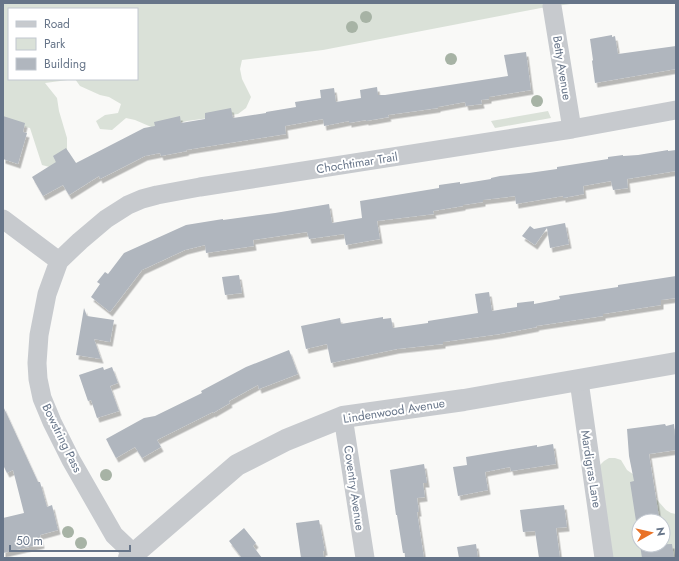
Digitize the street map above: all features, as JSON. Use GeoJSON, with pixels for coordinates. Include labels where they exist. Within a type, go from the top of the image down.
{"type":"FeatureCollection","features":[{"type":"Feature","properties":{"kind":"street","name":"Betty Avenue"},"geometry":{"type":"LineString","coordinates":[[552,6],[572,129]]}},
{"type":"Feature","properties":{"kind":"street","name":"Chochtimar Trail"},"geometry":{"type":"LineString","coordinates":[[59,261],[106,219],[128,205],[157,195],[572,129],[676,110]]}},
{"type":"Feature","properties":{"kind":"street"},"geometry":{"type":"LineString","coordinates":[[3,219],[59,261]]}},
{"type":"Feature","properties":{"kind":"street","name":"Bowstring Pass"},"geometry":{"type":"LineString","coordinates":[[59,261],[47,294],[39,335],[37,363],[38,380],[42,398],[71,460],[114,535],[131,556]]}},
{"type":"Feature","properties":{"kind":"street","name":"Lindenwood Avenue"},"geometry":{"type":"LineString","coordinates":[[131,556],[236,466],[286,440],[343,417],[464,400],[578,381],[676,362]]}},
{"type":"Feature","properties":{"kind":"street","name":"Mardigras Lane"},"geometry":{"type":"LineString","coordinates":[[578,381],[604,558]]}},
{"type":"Feature","properties":{"kind":"street","name":"Coventry Avenue"},"geometry":{"type":"LineString","coordinates":[[343,417],[365,558]]}},
{"type":"Feature","properties":{"kind":"green space"},"geometry":{"type":"Polygon","coordinates":[[[3,3],[578,3],[541,8],[323,50],[242,60],[240,69],[242,79],[251,97],[246,108],[238,114],[187,121],[156,129],[135,120],[126,118],[112,130],[100,129],[96,121],[105,115],[118,113],[121,104],[109,97],[100,95],[80,86],[76,80],[138,80],[138,8],[8,8],[8,80],[68,80],[45,83],[57,98],[59,111],[67,138],[67,160],[57,169],[42,165],[30,128],[12,124],[3,129],[3,3]]]}},
{"type":"Feature","properties":{"kind":"green space"},"geometry":{"type":"Polygon","coordinates":[[[548,111],[551,118],[495,128],[491,121],[548,111]]]}},
{"type":"Feature","properties":{"kind":"green space"},"geometry":{"type":"Polygon","coordinates":[[[609,458],[621,460],[627,470],[637,477],[666,510],[676,514],[676,558],[603,558],[600,465],[609,458]]]}},
{"type":"Feature","properties":{"kind":"building"},"geometry":{"type":"Polygon","coordinates":[[[612,35],[612,37],[615,36],[618,54],[676,46],[676,69],[595,83],[590,39],[612,35]]]}},
{"type":"Feature","properties":{"kind":"building"},"geometry":{"type":"Polygon","coordinates":[[[526,52],[531,90],[489,97],[489,99],[481,100],[482,104],[466,106],[465,102],[438,108],[388,115],[389,117],[366,121],[349,123],[349,121],[324,126],[323,119],[285,126],[286,134],[186,150],[187,151],[161,156],[160,153],[145,156],[100,179],[99,176],[69,195],[63,185],[43,196],[32,177],[56,162],[53,156],[66,148],[76,163],[144,128],[155,126],[154,122],[180,116],[181,123],[205,119],[205,113],[231,108],[233,118],[266,113],[296,107],[295,102],[321,98],[320,90],[334,88],[336,102],[361,98],[360,90],[377,87],[378,95],[385,95],[508,76],[504,55],[526,52]]]}},
{"type":"Feature","properties":{"kind":"building"},"geometry":{"type":"Polygon","coordinates":[[[3,116],[25,123],[23,132],[27,133],[18,164],[3,159],[3,116]]]}},
{"type":"Feature","properties":{"kind":"building"},"geometry":{"type":"Polygon","coordinates":[[[676,150],[676,171],[627,179],[628,188],[613,190],[611,181],[583,186],[584,194],[563,198],[563,196],[516,204],[515,196],[483,200],[483,202],[433,211],[434,214],[377,221],[380,239],[346,245],[344,234],[309,239],[307,232],[253,240],[254,246],[206,253],[205,245],[185,250],[142,270],[110,312],[91,297],[100,284],[97,282],[105,272],[108,274],[124,253],[186,225],[329,204],[332,223],[362,218],[360,201],[439,188],[439,185],[460,182],[460,184],[500,176],[557,169],[557,167],[608,159],[608,157],[638,155],[676,150]]]}},
{"type":"Feature","properties":{"kind":"building"},"geometry":{"type":"Polygon","coordinates":[[[565,223],[569,244],[550,248],[547,228],[535,245],[522,236],[530,226],[534,229],[565,223]]]}},
{"type":"Feature","properties":{"kind":"building"},"geometry":{"type":"Polygon","coordinates":[[[239,275],[242,293],[225,295],[222,277],[239,275]]]}},
{"type":"Feature","properties":{"kind":"building"},"geometry":{"type":"Polygon","coordinates":[[[676,276],[676,298],[661,300],[661,305],[603,314],[603,316],[536,326],[537,327],[500,334],[443,342],[443,344],[397,349],[331,363],[327,344],[306,349],[301,326],[340,318],[341,324],[383,317],[383,319],[391,318],[393,328],[478,313],[475,294],[489,292],[492,311],[517,307],[517,303],[534,301],[534,304],[560,299],[559,296],[676,276]]]}},
{"type":"Feature","properties":{"kind":"building"},"geometry":{"type":"Polygon","coordinates":[[[84,308],[87,316],[114,320],[110,342],[94,339],[101,359],[76,355],[84,308]]]}},
{"type":"Feature","properties":{"kind":"building"},"geometry":{"type":"Polygon","coordinates":[[[289,350],[298,374],[259,389],[258,385],[229,401],[230,403],[213,413],[157,440],[161,447],[142,458],[135,447],[116,458],[106,439],[144,418],[155,416],[202,393],[201,391],[246,367],[289,350]]]}},
{"type":"Feature","properties":{"kind":"building"},"geometry":{"type":"Polygon","coordinates":[[[103,367],[104,370],[112,367],[118,383],[110,386],[119,411],[97,418],[91,400],[88,401],[79,375],[103,367]]]}},
{"type":"Feature","properties":{"kind":"building"},"geometry":{"type":"Polygon","coordinates":[[[3,406],[38,482],[40,482],[47,507],[52,505],[58,530],[40,535],[42,544],[3,553],[3,518],[24,513],[13,470],[7,473],[3,465],[3,406]]]}},
{"type":"Feature","properties":{"kind":"building"},"geometry":{"type":"Polygon","coordinates":[[[674,424],[676,450],[649,454],[658,513],[635,513],[630,482],[634,481],[629,456],[627,429],[674,424]]]}},
{"type":"Feature","properties":{"kind":"building"},"geometry":{"type":"Polygon","coordinates":[[[553,444],[556,464],[511,471],[510,467],[485,472],[488,490],[458,496],[453,467],[467,465],[466,457],[537,445],[537,447],[553,444]]]}},
{"type":"Feature","properties":{"kind":"building"},"geometry":{"type":"Polygon","coordinates":[[[424,464],[427,483],[423,483],[425,497],[417,498],[419,512],[417,512],[424,558],[405,558],[396,515],[390,470],[424,464]]]}},
{"type":"Feature","properties":{"kind":"building"},"geometry":{"type":"Polygon","coordinates":[[[564,505],[567,527],[556,528],[560,558],[539,558],[535,531],[523,532],[520,510],[564,505]]]}},
{"type":"Feature","properties":{"kind":"building"},"geometry":{"type":"Polygon","coordinates":[[[319,520],[325,551],[323,551],[324,558],[301,558],[296,523],[319,520]]]}},
{"type":"Feature","properties":{"kind":"building"},"geometry":{"type":"Polygon","coordinates":[[[244,528],[256,543],[253,546],[262,558],[242,558],[229,541],[244,528]]]}},
{"type":"Feature","properties":{"kind":"building"},"geometry":{"type":"Polygon","coordinates":[[[476,544],[478,558],[459,558],[457,547],[476,544]]]}},
{"type":"Feature","properties":{"kind":"building"},"geometry":{"type":"Polygon","coordinates":[[[671,544],[674,558],[642,558],[641,553],[671,553],[671,544]]]}}]}
